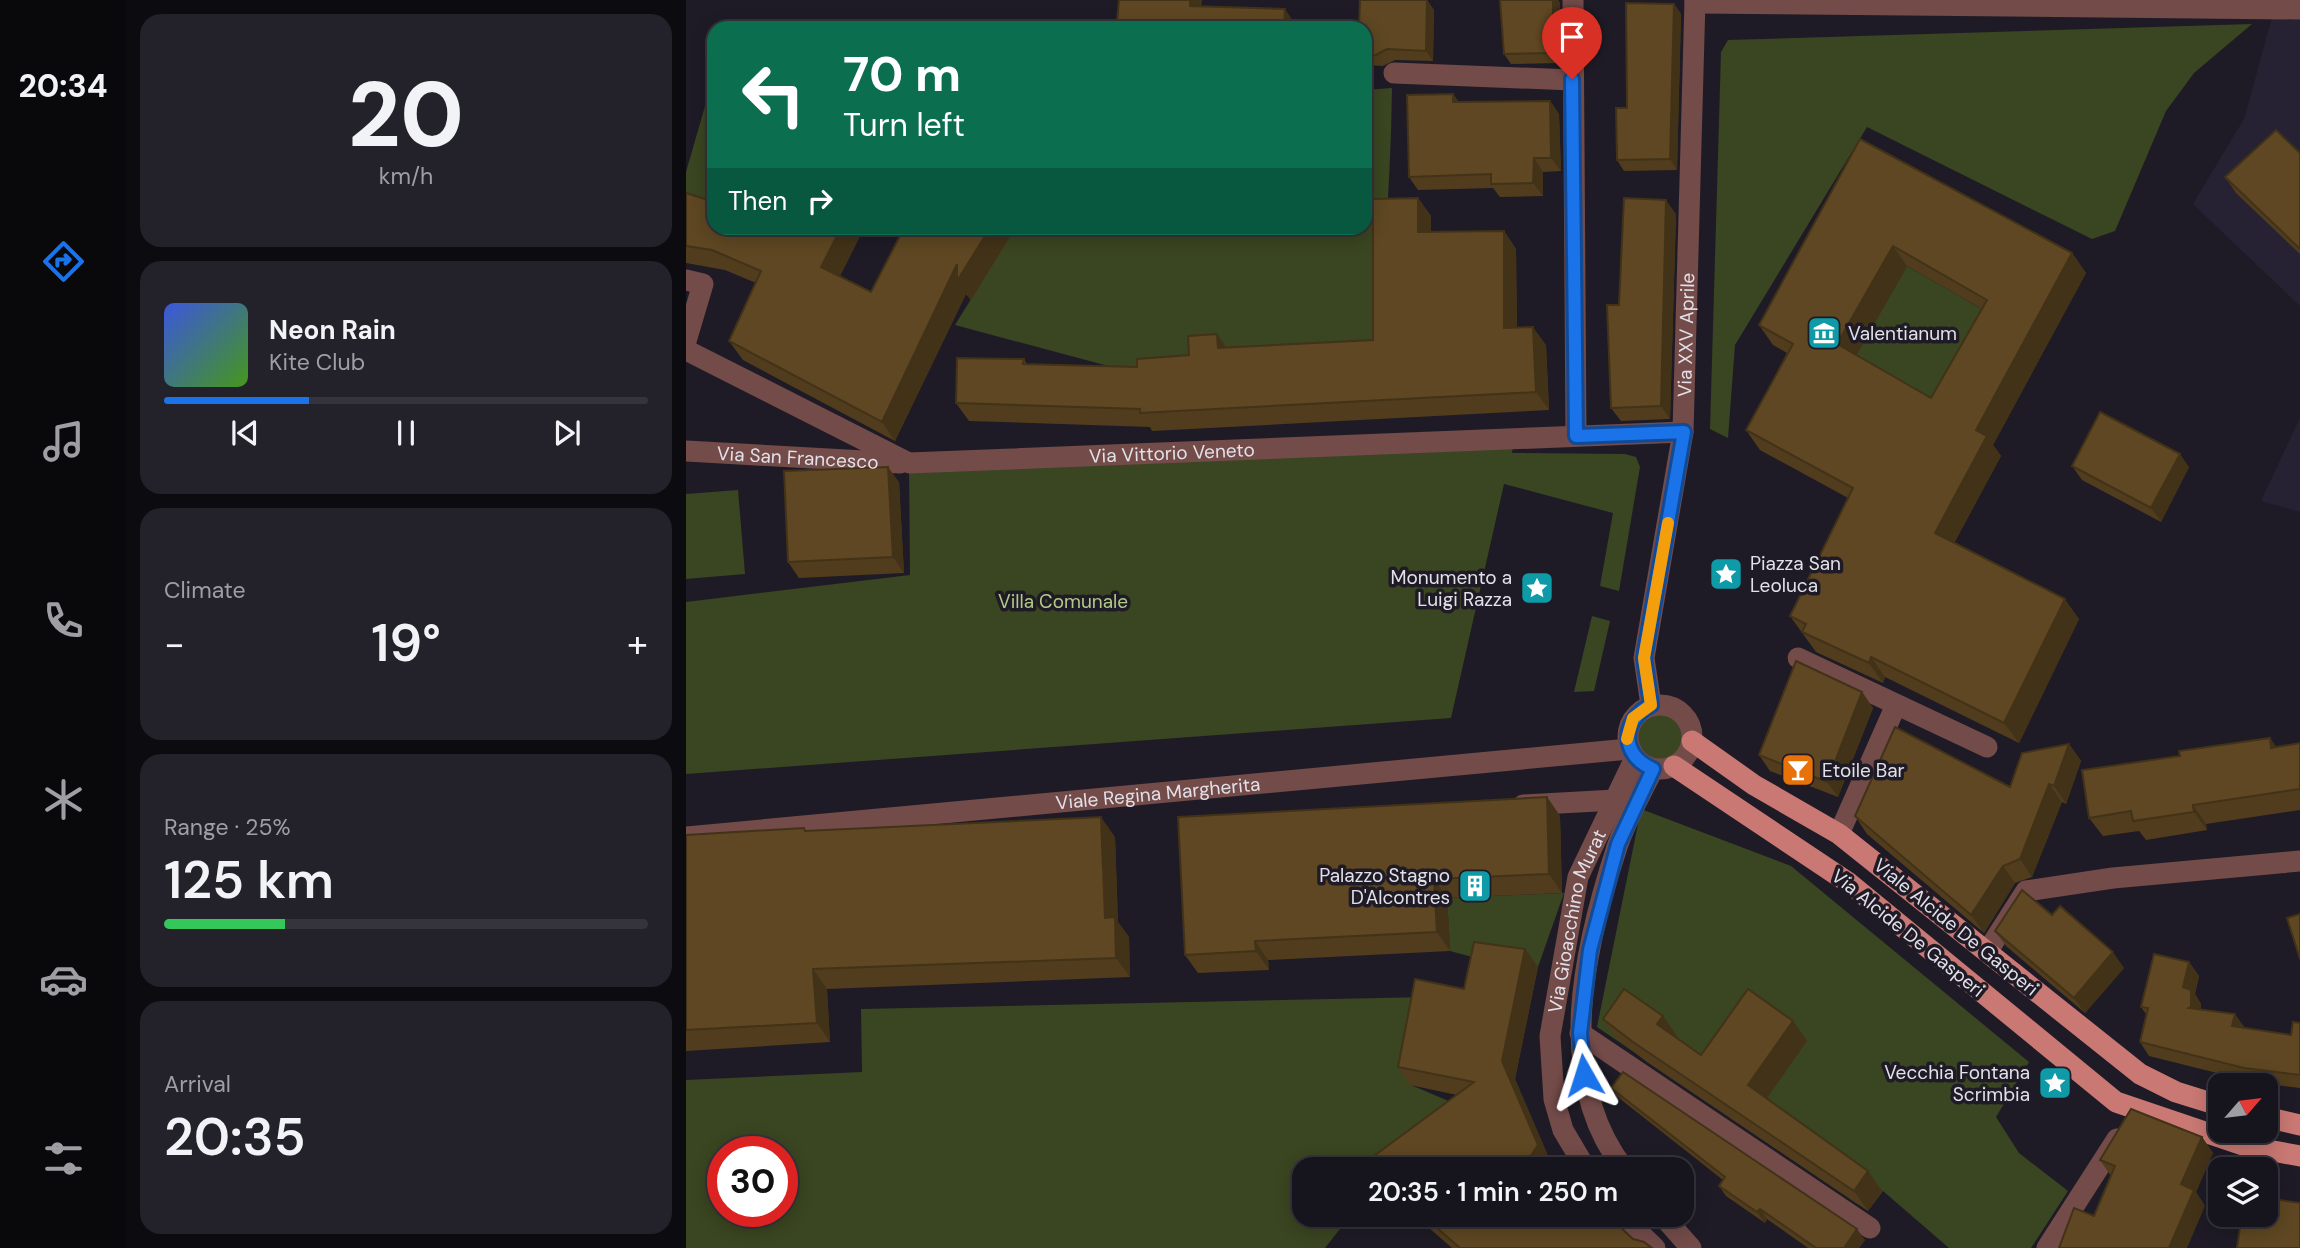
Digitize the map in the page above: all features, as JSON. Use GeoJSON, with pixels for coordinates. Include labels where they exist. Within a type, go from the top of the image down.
{"type":"FeatureCollection","features":[{"type":"Feature","properties":{"kind":"main road","name":"Viale Alcide De Gasperi"},"geometry":{"type":"LineString","coordinates":[[1692,741],[1754,785],[1839,834],[2140,1074],[2176,1093],[2208,1102]]}},
{"type":"Feature","properties":{"kind":"main road","name":"Via Alcide De Gasperi"},"geometry":{"type":"LineString","coordinates":[[1664,768],[1849,883],[2116,1102],[2135,1111]]}},
{"type":"Feature","properties":{"kind":"main road"},"geometry":{"type":"LineString","coordinates":[[2135,1111],[2246,1146],[2300,1156]]}},
{"type":"Feature","properties":{"kind":"main road"},"geometry":{"type":"LineString","coordinates":[[2278,1120],[2300,1125]]}},
{"type":"Feature","properties":{"kind":"street"},"geometry":{"type":"LineString","coordinates":[[1573,0],[1576,436]]}},
{"type":"Feature","properties":{"kind":"street"},"geometry":{"type":"LineString","coordinates":[[1695,1],[2300,9]]}},
{"type":"Feature","properties":{"kind":"street","name":"Via XXV Aprile"},"geometry":{"type":"LineString","coordinates":[[1651,705],[1644,658],[1684,432],[1695,1]]}},
{"type":"Feature","properties":{"kind":"street"},"geometry":{"type":"LineString","coordinates":[[1394,73],[1572,79]]}},
{"type":"Feature","properties":{"kind":"street"},"geometry":{"type":"LineString","coordinates":[[686,280],[703,284],[686,341]]}},
{"type":"Feature","properties":{"kind":"street","name":"Via Vittorio Veneto"},"geometry":{"type":"LineString","coordinates":[[686,350],[909,463],[1684,432]]}},
{"type":"Feature","properties":{"kind":"street","name":"Via San Francesco"},"geometry":{"type":"LineString","coordinates":[[686,451],[909,463]]}},
{"type":"Feature","properties":{"kind":"street"},"geometry":{"type":"LineString","coordinates":[[1798,658],[1987,747]]}},
{"type":"Feature","properties":{"kind":"street"},"geometry":{"type":"LineString","coordinates":[[1661,704],[1681,712],[1688,720],[1692,741],[1689,751],[1664,768],[1632,753],[1629,727],[1641,710],[1661,704]]}},
{"type":"Feature","properties":{"kind":"street"},"geometry":{"type":"LineString","coordinates":[[1839,834],[1896,705]]}},
{"type":"Feature","properties":{"kind":"street","name":"Via Gioacchino Murat"},"geometry":{"type":"LineString","coordinates":[[1579,1157],[1563,1130],[1554,1099],[1550,1035],[1578,877],[1615,800],[1632,753]]}},
{"type":"Feature","properties":{"kind":"street","name":"Viale Regina Margherita"},"geometry":{"type":"LineString","coordinates":[[686,837],[1632,753]]}},
{"type":"Feature","properties":{"kind":"street","name":"Via Gioacchino Murat"},"geometry":{"type":"LineString","coordinates":[[1615,1157],[1586,1097],[1580,1033],[1590,950],[1618,844],[1664,768]]}},
{"type":"Feature","properties":{"kind":"street"},"geometry":{"type":"LineString","coordinates":[[1503,806],[1615,800]]}},
{"type":"Feature","properties":{"kind":"street"},"geometry":{"type":"LineString","coordinates":[[1987,952],[2026,891],[2113,878],[2300,861]]}},
{"type":"Feature","properties":{"kind":"street"},"geometry":{"type":"LineString","coordinates":[[1580,1033],[1870,1228]]}},
{"type":"Feature","properties":{"kind":"street"},"geometry":{"type":"LineString","coordinates":[[2047,1248],[2135,1111]]}},
{"type":"Feature","properties":{"kind":"street"},"geometry":{"type":"LineString","coordinates":[[1633,1227],[1655,1248]]}},
{"type":"Feature","properties":{"kind":"street"},"geometry":{"type":"LineString","coordinates":[[1672,1227],[1691,1248]]}},
{"type":"Feature","properties":{"kind":"shaded area"},"geometry":{"type":"Polygon","coordinates":[[[2275,7],[2300,11],[2300,306],[2193,204],[2244,119],[2275,7]]]}},
{"type":"Feature","properties":{"kind":"shaded area"},"geometry":{"type":"Polygon","coordinates":[[[2300,418],[2300,512],[2261,501],[2300,418]]]}},
{"type":"Feature","properties":{"kind":"green space"},"geometry":{"type":"Polygon","coordinates":[[[2252,24],[2194,73],[2166,111],[2115,231],[2092,239],[1867,127],[1735,345],[1728,438],[1710,429],[1721,52],[1728,40],[2252,24]]]}},
{"type":"Feature","properties":{"kind":"green space"},"geometry":{"type":"Polygon","coordinates":[[[1392,88],[1379,359],[1149,377],[955,325],[1011,235],[1372,235],[1372,89],[1392,88]]]}},
{"type":"Feature","properties":{"kind":"green space"},"geometry":{"type":"Polygon","coordinates":[[[707,99],[707,215],[686,208],[686,172],[707,99]]]}},
{"type":"Feature","properties":{"kind":"green space"},"geometry":{"type":"Polygon","coordinates":[[[1907,266],[2001,320],[1945,418],[1851,364],[1907,266]]]}},
{"type":"Feature","properties":{"kind":"green space","name":"Villa Comunale"},"geometry":{"type":"Polygon","coordinates":[[[1514,439],[1512,453],[1625,454],[1636,457],[1640,467],[1619,591],[1600,586],[1613,513],[1504,484],[1451,718],[686,774],[686,602],[910,575],[909,463],[1514,439]]]}},
{"type":"Feature","properties":{"kind":"green space"},"geometry":{"type":"Polygon","coordinates":[[[738,490],[745,574],[686,579],[686,494],[738,490]]]}},
{"type":"Feature","properties":{"kind":"green space"},"geometry":{"type":"Polygon","coordinates":[[[1592,616],[1610,621],[1594,691],[1574,692],[1592,616]]]}},
{"type":"Feature","properties":{"kind":"green space"},"geometry":{"type":"Polygon","coordinates":[[[1654,705],[1666,705],[1683,714],[1690,725],[1690,749],[1683,760],[1666,769],[1654,769],[1642,764],[1633,755],[1628,743],[1628,731],[1633,719],[1642,710],[1654,705]]]}},
{"type":"Feature","properties":{"kind":"green space"},"geometry":{"type":"Polygon","coordinates":[[[1641,809],[1791,866],[2029,1062],[1996,1117],[2019,1153],[2068,1191],[2031,1248],[1949,1248],[1883,1191],[1871,1207],[1859,1205],[1597,1027],[1641,809]]]}},
{"type":"Feature","properties":{"kind":"green space"},"geometry":{"type":"Polygon","coordinates":[[[1564,893],[1538,967],[1487,961],[1450,951],[1447,898],[1564,893]]]}},
{"type":"Feature","properties":{"kind":"green space"},"geometry":{"type":"Polygon","coordinates":[[[1428,997],[1411,1085],[1472,1111],[1411,1157],[1292,1157],[1292,1227],[1342,1227],[1325,1248],[686,1248],[686,1080],[862,1072],[861,1009],[1428,997]]]}},
{"type":"Feature","properties":{"kind":"building"},"geometry":{"type":"Polygon","coordinates":[[[1119,0],[1190,0],[1190,6],[1285,9],[1284,21],[1117,21],[1119,0]]]}},
{"type":"Feature","properties":{"kind":"building"},"geometry":{"type":"Polygon","coordinates":[[[1360,0],[1427,0],[1426,51],[1387,49],[1372,55],[1372,21],[1359,21],[1360,0]]]}},
{"type":"Feature","properties":{"kind":"building"},"geometry":{"type":"Polygon","coordinates":[[[1500,0],[1553,0],[1553,53],[1504,54],[1500,0]]]}},
{"type":"Feature","properties":{"kind":"building"},"geometry":{"type":"Polygon","coordinates":[[[1626,3],[1674,4],[1670,159],[1617,160],[1616,108],[1627,108],[1626,3]]]}},
{"type":"Feature","properties":{"kind":"building"},"geometry":{"type":"Polygon","coordinates":[[[1453,94],[1453,102],[1550,101],[1551,158],[1534,158],[1533,183],[1491,184],[1491,174],[1409,177],[1407,95],[1453,94]]]}},
{"type":"Feature","properties":{"kind":"building"},"geometry":{"type":"Polygon","coordinates":[[[2276,130],[2300,153],[2300,249],[2225,177],[2276,130]]]}},
{"type":"Feature","properties":{"kind":"building"},"geometry":{"type":"Polygon","coordinates":[[[1860,139],[2072,253],[1976,430],[1987,436],[1935,533],[2065,599],[2004,723],[1871,657],[1869,663],[1802,632],[1806,624],[1790,616],[1853,488],[1746,430],[1793,344],[1759,325],[1860,139]],[[1893,246],[1837,344],[1931,398],[1987,300],[1893,246]]]}},
{"type":"Feature","properties":{"kind":"building"},"geometry":{"type":"Polygon","coordinates":[[[686,193],[707,200],[707,235],[837,235],[821,267],[871,292],[900,235],[986,235],[957,281],[957,264],[882,422],[729,341],[761,271],[712,250],[686,246],[686,193]]]}},
{"type":"Feature","properties":{"kind":"building"},"geometry":{"type":"Polygon","coordinates":[[[1418,198],[1418,232],[1504,231],[1504,328],[1533,327],[1536,392],[1140,413],[1140,409],[956,403],[957,358],[1024,359],[1023,364],[1137,367],[1137,359],[1189,355],[1188,336],[1217,334],[1218,348],[1373,340],[1373,199],[1418,198]]]}},
{"type":"Feature","properties":{"kind":"building"},"geometry":{"type":"Polygon","coordinates":[[[1624,198],[1666,200],[1661,406],[1611,408],[1607,305],[1619,305],[1624,198]]]}},
{"type":"Feature","properties":{"kind":"building"},"geometry":{"type":"Polygon","coordinates":[[[2100,412],[2180,454],[2151,508],[2072,466],[2100,412]]]}},
{"type":"Feature","properties":{"kind":"building"},"geometry":{"type":"Polygon","coordinates":[[[888,467],[893,557],[788,562],[784,471],[888,467]]]}},
{"type":"Feature","properties":{"kind":"building"},"geometry":{"type":"Polygon","coordinates":[[[1796,661],[1862,692],[1827,782],[1759,755],[1796,661]]]}},
{"type":"Feature","properties":{"kind":"building"},"geometry":{"type":"Polygon","coordinates":[[[1895,727],[2010,787],[2022,753],[2069,744],[2054,786],[2049,784],[2020,859],[2003,866],[1971,915],[1855,816],[1895,727]]]}},
{"type":"Feature","properties":{"kind":"building"},"geometry":{"type":"Polygon","coordinates":[[[2270,738],[2271,748],[2300,743],[2300,789],[2193,805],[2194,812],[2133,821],[2131,811],[2089,818],[2082,770],[2180,756],[2179,751],[2270,738]]]}},
{"type":"Feature","properties":{"kind":"building"},"geometry":{"type":"Polygon","coordinates":[[[1547,797],[1549,874],[1434,879],[1437,932],[1255,941],[1256,951],[1185,955],[1178,817],[1547,797]]]}},
{"type":"Feature","properties":{"kind":"building"},"geometry":{"type":"Polygon","coordinates":[[[1101,817],[1105,918],[1115,917],[1116,958],[813,969],[817,1023],[686,1030],[686,835],[1101,817]]]}},
{"type":"Feature","properties":{"kind":"building"},"geometry":{"type":"Polygon","coordinates":[[[2022,890],[2052,915],[2060,906],[2113,952],[2074,998],[1995,931],[2022,890]]]}},
{"type":"Feature","properties":{"kind":"building"},"geometry":{"type":"Polygon","coordinates":[[[2300,914],[2300,959],[2287,918],[2300,914]]]}},
{"type":"Feature","properties":{"kind":"building"},"geometry":{"type":"Polygon","coordinates":[[[1474,942],[1525,949],[1502,1061],[1538,1145],[1530,1157],[1372,1157],[1474,1082],[1398,1067],[1415,979],[1464,989],[1474,942]]]}},
{"type":"Feature","properties":{"kind":"building"},"geometry":{"type":"Polygon","coordinates":[[[2154,954],[2189,962],[2183,987],[2191,990],[2189,1008],[2235,1014],[2232,1026],[2291,1035],[2293,1022],[2300,1023],[2300,1075],[2244,1068],[2140,1042],[2148,1008],[2141,1007],[2154,954]]]}},
{"type":"Feature","properties":{"kind":"building"},"geometry":{"type":"Polygon","coordinates":[[[1624,989],[1663,1016],[1657,1024],[1701,1055],[1748,989],[1793,1021],[1748,1085],[1868,1171],[1854,1191],[1603,1019],[1624,989]]]}},
{"type":"Feature","properties":{"kind":"building"},"geometry":{"type":"Polygon","coordinates":[[[1623,1072],[1857,1229],[1844,1248],[1816,1248],[1760,1209],[1757,1212],[1719,1186],[1725,1177],[1611,1088],[1623,1072]]]}},
{"type":"Feature","properties":{"kind":"building"},"geometry":{"type":"Polygon","coordinates":[[[2131,1109],[2202,1137],[2181,1184],[2194,1190],[2169,1248],[2059,1248],[2074,1208],[2094,1216],[2115,1166],[2100,1160],[2131,1109]]]}},
{"type":"Feature","properties":{"kind":"building"},"geometry":{"type":"Polygon","coordinates":[[[2278,1200],[2300,1203],[2300,1248],[2237,1248],[2240,1227],[2278,1227],[2278,1200]]]}},
{"type":"Feature","properties":{"kind":"building"},"geometry":{"type":"Polygon","coordinates":[[[1436,1227],[1620,1227],[1633,1239],[1652,1248],[1460,1248],[1436,1227]]]}},
{"type":"Feature","properties":{"kind":"slow traffic"},"geometry":{"type":"LineString","coordinates":[[1627,739],[1633,718],[1651,705],[1644,658],[1668,523]]}},
{"type":"Feature","properties":{"kind":"place","name":"Valentianum"},"geometry":{"type":"Point","coordinates":[1824,333]}},
{"type":"Feature","properties":{"kind":"place","name":"Piazza San Leoluca"},"geometry":{"type":"Point","coordinates":[1726,574]}},
{"type":"Feature","properties":{"kind":"place","name":"Monumento a Luigi Razza"},"geometry":{"type":"Point","coordinates":[1537,588]}},
{"type":"Feature","properties":{"kind":"place","name":"Etoile Bar"},"geometry":{"type":"Point","coordinates":[1798,770]}},
{"type":"Feature","properties":{"kind":"place","name":"Palazzo Stagno D'Alcontres"},"geometry":{"type":"Point","coordinates":[1475,886]}},
{"type":"Feature","properties":{"kind":"place","name":"Vecchia Fontana Scrimbia"},"geometry":{"type":"Point","coordinates":[2055,1083]}},
{"type":"Feature","properties":{"kind":"route"},"geometry":{"type":"LineString","coordinates":[[1572,79],[1576,436],[1684,432],[1644,658],[1651,705],[1633,718],[1627,738],[1629,749],[1635,758],[1653,769],[1618,844],[1590,950],[1580,1033],[1584,1075]]}}]}
